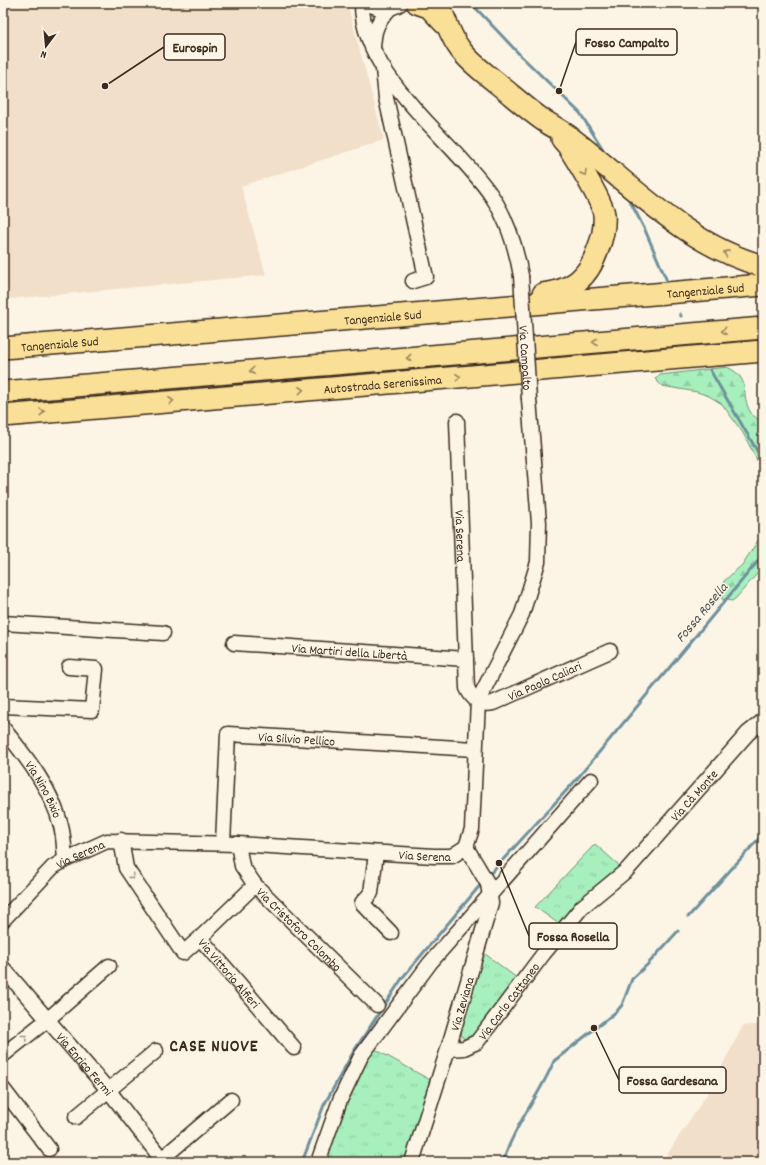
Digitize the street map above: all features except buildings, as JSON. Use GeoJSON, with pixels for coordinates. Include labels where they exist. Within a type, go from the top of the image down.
{"type":"FeatureCollection","features":[{"type":"Feature","properties":{"kind":"highway"},"geometry":{"type":"LineString","coordinates":[[417,3],[429,7],[447,27]]}},
{"type":"Feature","properties":{"kind":"highway"},"geometry":{"type":"LineString","coordinates":[[437,3],[447,27],[460,49],[476,66],[543,120],[570,137],[658,210],[702,241],[742,260],[763,266]]}},
{"type":"Feature","properties":{"kind":"highway"},"geometry":{"type":"LineString","coordinates":[[437,312],[488,301],[545,294],[560,290],[580,280],[588,272],[602,238],[604,213],[568,146],[543,120]]}},
{"type":"Feature","properties":{"kind":"highway","name":"Tangenziale Sud"},"geometry":{"type":"LineString","coordinates":[[3,348],[763,284]]}},
{"type":"Feature","properties":{"kind":"highway","name":"Tangenziale Sud"},"geometry":{"type":"LineString","coordinates":[[3,360],[763,298]]}},
{"type":"Feature","properties":{"kind":"highway","name":"Autostrada Serenissima"},"geometry":{"type":"LineString","coordinates":[[3,392],[763,328]]}},
{"type":"Feature","properties":{"kind":"highway","name":"Autostrada Serenissima"},"geometry":{"type":"LineString","coordinates":[[3,416],[763,351]]}},
{"type":"Feature","properties":{"kind":"street","name":"Via Campalto"},"geometry":{"type":"LineString","coordinates":[[362,3],[362,17],[366,33],[383,66],[400,93],[453,149],[490,194],[510,231],[521,276],[539,523],[538,562],[522,614],[478,701]]}},
{"type":"Feature","properties":{"kind":"street"},"geometry":{"type":"LineString","coordinates":[[368,3],[379,8],[396,6]]}},
{"type":"Feature","properties":{"kind":"street"},"geometry":{"type":"LineString","coordinates":[[373,48],[374,31],[379,20],[396,6]]}},
{"type":"Feature","properties":{"kind":"street"},"geometry":{"type":"LineString","coordinates":[[383,66],[386,98],[426,277],[413,281]]}},
{"type":"Feature","properties":{"kind":"street","name":"Via Serena"},"geometry":{"type":"LineString","coordinates":[[3,920],[53,867],[98,844],[121,840],[223,843],[376,853],[452,856],[466,847],[472,829],[474,748],[478,701],[470,696],[467,688],[457,421]]}},
{"type":"Feature","properties":{"kind":"street"},"geometry":{"type":"LineString","coordinates":[[3,623],[163,633]]}},
{"type":"Feature","properties":{"kind":"street","name":"Via Martiri della Libertà"},"geometry":{"type":"LineString","coordinates":[[234,643],[466,659]]}},
{"type":"Feature","properties":{"kind":"street","name":"Via Paolo Caliari"},"geometry":{"type":"LineString","coordinates":[[478,701],[486,704],[505,698],[610,651]]}},
{"type":"Feature","properties":{"kind":"street"},"geometry":{"type":"LineString","coordinates":[[3,706],[92,710],[96,669],[69,667]]}},
{"type":"Feature","properties":{"kind":"street","name":"Via Cà Monte"},"geometry":{"type":"LineString","coordinates":[[627,870],[748,733],[763,721]]}},
{"type":"Feature","properties":{"kind":"street","name":"Via Nino Bixio"},"geometry":{"type":"LineString","coordinates":[[3,728],[37,772],[49,796],[61,826],[65,860]]}},
{"type":"Feature","properties":{"kind":"street","name":"Via Silvio Pellico"},"geometry":{"type":"LineString","coordinates":[[223,843],[228,734],[474,748]]}},
{"type":"Feature","properties":{"kind":"street"},"geometry":{"type":"LineString","coordinates":[[318,1162],[340,1100],[361,1056],[430,963],[489,888],[591,780]]}},
{"type":"Feature","properties":{"kind":"street"},"geometry":{"type":"LineString","coordinates":[[121,840],[126,868],[183,953],[200,938]]}},
{"type":"Feature","properties":{"kind":"street","name":"Via Cristoforo Colombo"},"geometry":{"type":"LineString","coordinates":[[238,844],[242,866],[255,884],[377,1005]]}},
{"type":"Feature","properties":{"kind":"street"},"geometry":{"type":"LineString","coordinates":[[466,847],[489,888]]}},
{"type":"Feature","properties":{"kind":"street"},"geometry":{"type":"LineString","coordinates":[[376,853],[371,892],[362,903],[391,933]]}},
{"type":"Feature","properties":{"kind":"street","name":"Via Carlo Cattaneo"},"geometry":{"type":"LineString","coordinates":[[448,1049],[464,1048],[477,1042],[544,952],[582,907],[627,870]]}},
{"type":"Feature","properties":{"kind":"street","name":"Via Vittorio Alfieri"},"geometry":{"type":"LineString","coordinates":[[255,884],[200,938],[294,1048]]}},
{"type":"Feature","properties":{"kind":"street","name":"Via Zeviana"},"geometry":{"type":"LineString","coordinates":[[412,1162],[448,1049],[491,903],[489,888]]}},
{"type":"Feature","properties":{"kind":"street"},"geometry":{"type":"LineString","coordinates":[[3,1055],[47,1020],[109,966]]}},
{"type":"Feature","properties":{"kind":"street","name":"Via Enrico Fermi"},"geometry":{"type":"LineString","coordinates":[[3,968],[109,1091],[161,1161]]}},
{"type":"Feature","properties":{"kind":"street"},"geometry":{"type":"LineString","coordinates":[[76,1117],[156,1051]]}},
{"type":"Feature","properties":{"kind":"street"},"geometry":{"type":"LineString","coordinates":[[3,1089],[49,1149]]}},
{"type":"Feature","properties":{"kind":"street"},"geometry":{"type":"LineString","coordinates":[[161,1161],[231,1100]]}},
{"type":"Feature","properties":{"kind":"shaded area"},"geometry":{"type":"Polygon","coordinates":[[[3,3],[347,3],[384,140],[241,186],[266,275],[10,299],[3,269],[3,3]]]}},
{"type":"Feature","properties":{"kind":"shaded area"},"geometry":{"type":"Polygon","coordinates":[[[763,1024],[763,1162],[662,1162],[707,1094],[743,1026],[763,1024]]]}},
{"type":"Feature","properties":{"kind":"green space"},"geometry":{"type":"Polygon","coordinates":[[[727,367],[740,377],[743,382],[746,399],[751,413],[763,424],[763,472],[743,433],[722,404],[709,396],[697,392],[662,386],[655,379],[660,375],[727,367]]]}},
{"type":"Feature","properties":{"kind":"green space"},"geometry":{"type":"Polygon","coordinates":[[[763,533],[763,567],[736,598],[732,601],[722,599],[720,594],[724,581],[742,565],[763,533]]]}},
{"type":"Feature","properties":{"kind":"green space"},"geometry":{"type":"Polygon","coordinates":[[[595,844],[621,867],[559,924],[535,907],[595,844]]]}},
{"type":"Feature","properties":{"kind":"green space"},"geometry":{"type":"Polygon","coordinates":[[[484,953],[518,979],[474,1036],[468,1040],[463,1038],[461,1034],[462,1026],[484,953]]]}},
{"type":"Feature","properties":{"kind":"green space"},"geometry":{"type":"Polygon","coordinates":[[[373,1048],[432,1081],[405,1162],[322,1162],[345,1097],[373,1048]]]}},
{"type":"Feature","properties":{"kind":"waterway"},"geometry":{"type":"LineString","coordinates":[[471,3],[521,56],[580,113],[606,154]]}},
{"type":"Feature","properties":{"kind":"waterway"},"geometry":{"type":"LineString","coordinates":[[629,199],[645,230],[667,281]]}},
{"type":"Feature","properties":{"kind":"waterway"},"geometry":{"type":"LineString","coordinates":[[710,370],[763,461]]}},
{"type":"Feature","properties":{"kind":"waterway","name":"Fossa Rosella"},"geometry":{"type":"LineString","coordinates":[[488,876],[576,780],[763,555]]}},
{"type":"Feature","properties":{"kind":"waterway"},"geometry":{"type":"LineString","coordinates":[[688,917],[763,834]]}},
{"type":"Feature","properties":{"kind":"waterway","name":"Fossa Rosella"},"geometry":{"type":"LineString","coordinates":[[302,1162],[324,1105],[354,1051],[403,977],[482,883]]}},
{"type":"Feature","properties":{"kind":"waterway"},"geometry":{"type":"LineString","coordinates":[[503,1162],[520,1122],[554,1061],[617,1011],[622,1005],[632,979],[678,931]]}},
{"type":"Feature","properties":{"kind":"place","name":"Eurospin"},"geometry":{"type":"Point","coordinates":[105,86]}},
{"type":"Feature","properties":{"kind":"place","name":"Fosso Campalto"},"geometry":{"type":"Point","coordinates":[559,91]}},
{"type":"Feature","properties":{"kind":"place","name":"Fossa Rosella"},"geometry":{"type":"Point","coordinates":[499,863]}},
{"type":"Feature","properties":{"kind":"place","name":"Fossa Gardesana"},"geometry":{"type":"Point","coordinates":[594,1028]}},
{"type":"Feature","properties":{"kind":"district","name":"CASE NUOVE"},"geometry":{"type":"Point","coordinates":[214,1045]}}]}
